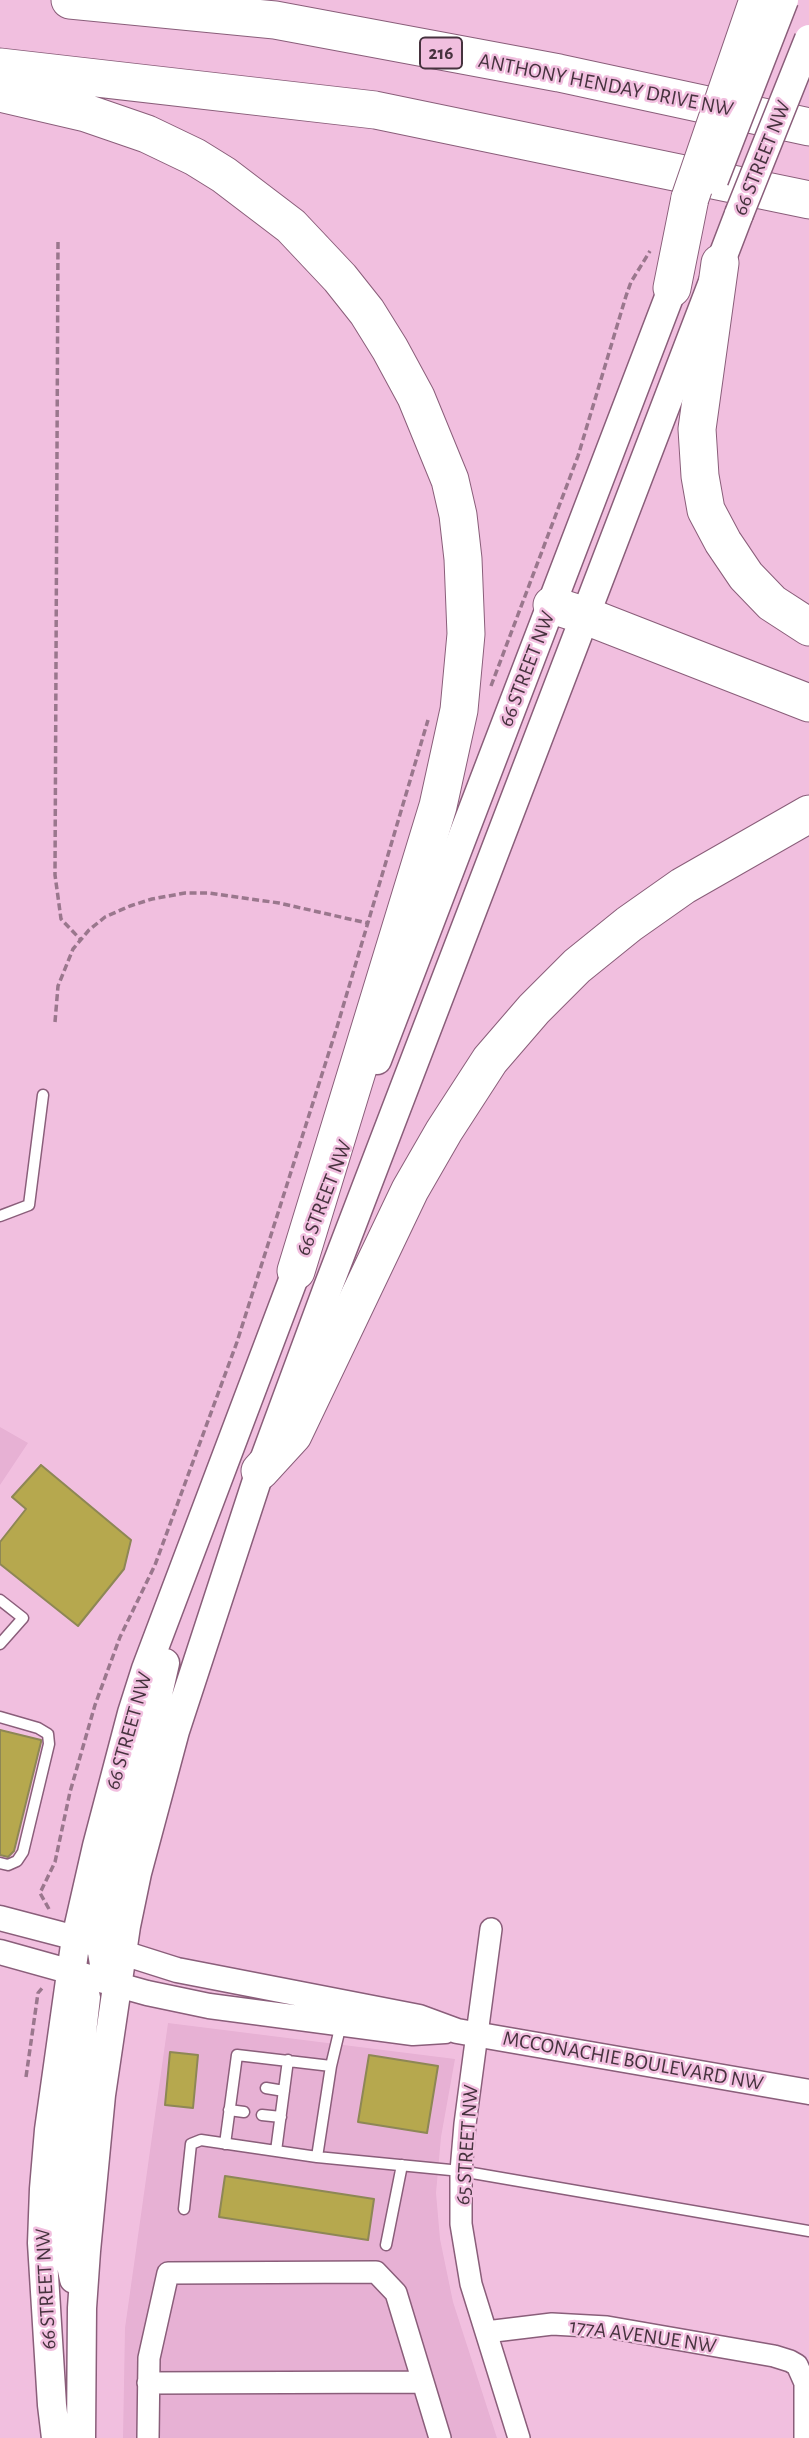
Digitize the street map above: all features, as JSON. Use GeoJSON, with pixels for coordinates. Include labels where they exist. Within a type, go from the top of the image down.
{"type":"FeatureCollection","features":[{"type":"Feature","properties":{"kind":"highway","name":"ANTHONY HENDAY DRIVE NW"},"geometry":{"type":"LineString","coordinates":[[71,0],[275,20],[559,73],[809,127]]}},
{"type":"Feature","properties":{"kind":"highway"},"geometry":{"type":"LineString","coordinates":[[672,288],[758,0]]}},
{"type":"Feature","properties":{"kind":"highway"},"geometry":{"type":"LineString","coordinates":[[0,67],[374,110],[809,200]]}},
{"type":"Feature","properties":{"kind":"highway"},"geometry":{"type":"LineString","coordinates":[[0,93],[86,113],[147,134],[195,157],[253,196],[290,226],[340,278],[367,312],[416,397],[450,480],[459,526],[465,621],[458,710],[438,806],[384,927],[296,1271]]}},
{"type":"Feature","properties":{"kind":"highway"},"geometry":{"type":"LineString","coordinates":[[720,263],[697,429],[700,476],[706,510],[746,576],[772,603],[809,627]]}},
{"type":"Feature","properties":{"kind":"highway"},"geometry":{"type":"LineString","coordinates":[[552,605],[809,703]]}},
{"type":"Feature","properties":{"kind":"highway"},"geometry":{"type":"LineString","coordinates":[[260,1471],[293,1434],[411,1190],[443,1131],[490,1060],[534,1009],[577,966],[629,924],[683,886],[809,814]]}},
{"type":"Feature","properties":{"kind":"main road","name":"66 STREET NW"},"geometry":{"type":"LineString","coordinates":[[698,201],[784,0]]}},
{"type":"Feature","properties":{"kind":"main road","name":"66 STREET NW"},"geometry":{"type":"LineString","coordinates":[[57,2438],[52,2405],[42,2244],[49,2130],[79,1974],[99,1945],[137,1873],[162,1776],[260,1471],[720,263],[809,39]]}},
{"type":"Feature","properties":{"kind":"main road","name":"66 STREET NW"},"geometry":{"type":"LineString","coordinates":[[81,2438],[82,2316],[86,2251],[97,2134],[117,1984],[99,1945],[97,1846],[132,1713],[296,1271],[672,288]]}},
{"type":"Feature","properties":{"kind":"main road"},"geometry":{"type":"LineString","coordinates":[[79,1974],[64,2216],[65,2237],[82,2316]]}},
{"type":"Feature","properties":{"kind":"street","name":"MCCONACHIE BOULEVARD NW"},"geometry":{"type":"LineString","coordinates":[[0,1918],[177,1970],[419,2017],[468,2032],[809,2092]]}},
{"type":"Feature","properties":{"kind":"street","name":"65 STREET NW"},"geometry":{"type":"LineString","coordinates":[[491,1929],[468,2032],[461,2224],[471,2284],[519,2438]]}},
{"type":"Feature","properties":{"kind":"street","name":"MCCONACHIE BOULEVARD NW"},"geometry":{"type":"LineString","coordinates":[[0,1952],[209,2006],[413,2033],[468,2032]]}},
{"type":"Feature","properties":{"kind":"street"},"geometry":{"type":"LineString","coordinates":[[148,2438],[149,2358],[168,2273],[376,2272],[396,2293],[440,2438]]}},
{"type":"Feature","properties":{"kind":"street","name":"177A AVENUE NW"},"geometry":{"type":"LineString","coordinates":[[486,2332],[552,2324],[607,2327],[774,2356],[797,2365],[805,2383],[805,2438]]}},
{"type":"Feature","properties":{"kind":"street"},"geometry":{"type":"LineString","coordinates":[[148,2383],[423,2382]]}},
{"type":"Feature","properties":{"kind":"lane"},"geometry":{"type":"LineString","coordinates":[[0,1216],[29,1205],[43,1095]]}},
{"type":"Feature","properties":{"kind":"lane"},"geometry":{"type":"LineString","coordinates":[[0,1600],[23,1618],[0,1644]]}},
{"type":"Feature","properties":{"kind":"lane"},"geometry":{"type":"LineString","coordinates":[[0,1717],[38,1728],[48,1734],[50,1744],[23,1852],[17,1861],[8,1865],[0,1863]]}},
{"type":"Feature","properties":{"kind":"lane"},"geometry":{"type":"LineString","coordinates":[[317,2157],[331,2066],[341,2024]]}},
{"type":"Feature","properties":{"kind":"lane"},"geometry":{"type":"LineString","coordinates":[[225,2144],[237,2055],[331,2066]]}},
{"type":"Feature","properties":{"kind":"lane"},"geometry":{"type":"LineString","coordinates":[[276,2151],[288,2060]]}},
{"type":"Feature","properties":{"kind":"lane"},"geometry":{"type":"LineString","coordinates":[[233,2084],[247,2085]]}},
{"type":"Feature","properties":{"kind":"lane"},"geometry":{"type":"LineString","coordinates":[[266,2088],[284,2091]]}},
{"type":"Feature","properties":{"kind":"lane"},"geometry":{"type":"LineString","coordinates":[[229,2110],[244,2112]]}},
{"type":"Feature","properties":{"kind":"lane"},"geometry":{"type":"LineString","coordinates":[[262,2115],[281,2117]]}},
{"type":"Feature","properties":{"kind":"lane"},"geometry":{"type":"LineString","coordinates":[[184,2209],[191,2144],[201,2140],[317,2157],[461,2171],[809,2231]]}},
{"type":"Feature","properties":{"kind":"lane"},"geometry":{"type":"LineString","coordinates":[[386,2245],[402,2165]]}},
{"type":"Feature","properties":{"kind":"path"},"geometry":{"type":"LineString","coordinates":[[58,242],[55,875],[61,919],[81,940]]}},
{"type":"Feature","properties":{"kind":"path"},"geometry":{"type":"LineString","coordinates":[[49,1908],[40,1893],[55,1862],[70,1792],[95,1705],[120,1637],[155,1565],[384,927],[425,725],[432,715],[483,704],[578,456],[631,282],[652,249]]}},
{"type":"Feature","properties":{"kind":"path"},"geometry":{"type":"LineString","coordinates":[[55,1022],[58,986],[73,949],[106,917],[152,899],[185,893],[246,897],[384,927]]}},
{"type":"Feature","properties":{"kind":"path"},"geometry":{"type":"LineString","coordinates":[[26,2077],[38,1993],[43,1987]]}},
{"type":"Feature","properties":{"kind":"shaded area"},"geometry":{"type":"Polygon","coordinates":[[[0,1427],[28,1443],[0,1485],[0,1427]]]}},
{"type":"Feature","properties":{"kind":"shaded area"},"geometry":{"type":"Polygon","coordinates":[[[168,2023],[455,2059],[441,2137],[436,2193],[440,2239],[453,2302],[497,2438],[123,2438],[125,2328],[168,2023]]]}},
{"type":"Feature","properties":{"kind":"building"},"geometry":{"type":"Polygon","coordinates":[[[41,1465],[131,1540],[124,1569],[78,1626],[0,1564],[0,1542],[26,1509],[12,1497],[41,1465]]]}},
{"type":"Feature","properties":{"kind":"building"},"geometry":{"type":"Polygon","coordinates":[[[0,1730],[41,1740],[14,1851],[8,1857],[0,1855],[0,1730]]]}},
{"type":"Feature","properties":{"kind":"building"},"geometry":{"type":"Polygon","coordinates":[[[170,2052],[198,2055],[193,2108],[165,2105],[170,2052]]]}},
{"type":"Feature","properties":{"kind":"building"},"geometry":{"type":"Polygon","coordinates":[[[369,2055],[438,2066],[427,2133],[358,2122],[369,2055]]]}},
{"type":"Feature","properties":{"kind":"building"},"geometry":{"type":"Polygon","coordinates":[[[225,2176],[374,2199],[368,2240],[219,2217],[225,2176]]]}}]}
